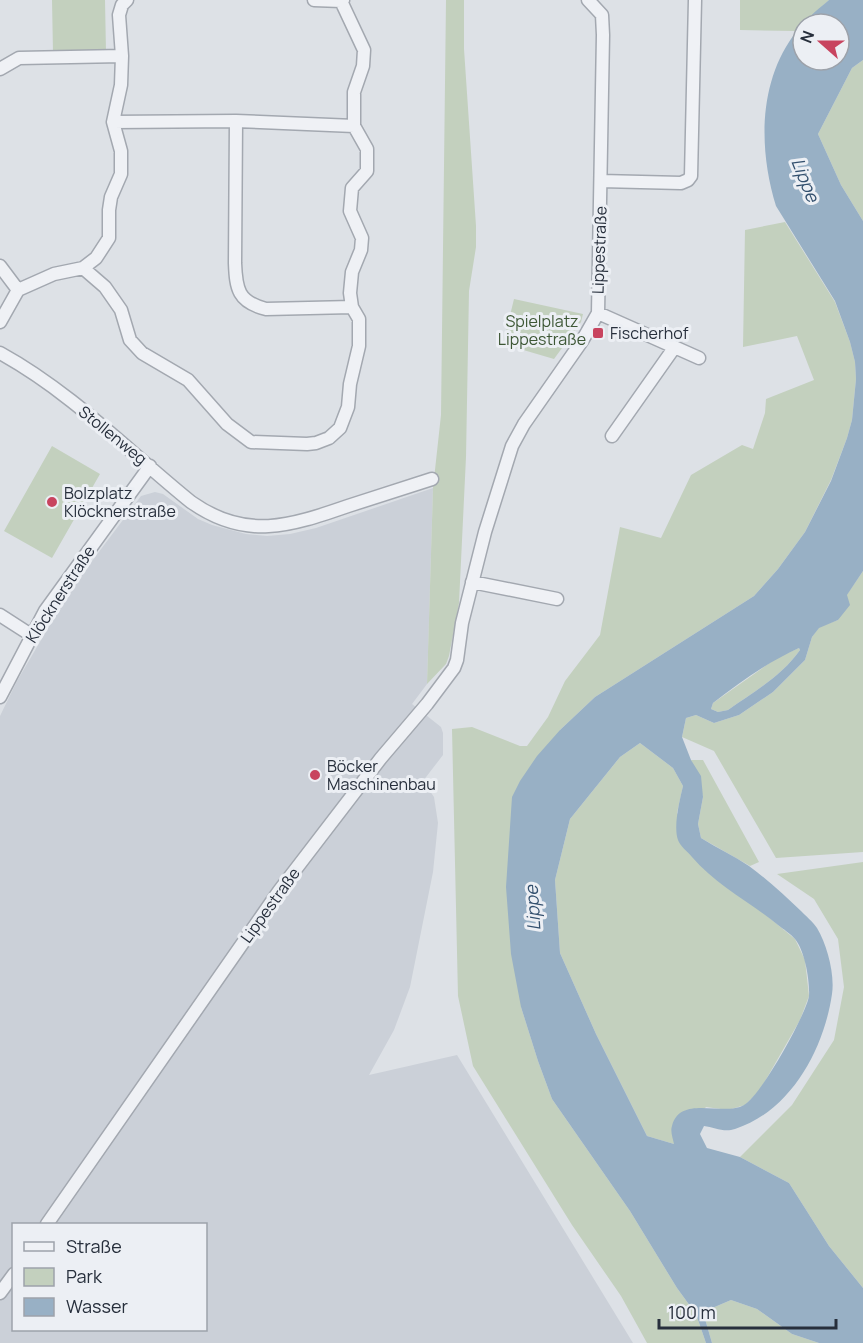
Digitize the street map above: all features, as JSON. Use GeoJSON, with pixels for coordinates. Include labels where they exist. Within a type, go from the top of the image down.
{"type":"FeatureCollection","features":[{"type":"Feature","properties":{"kind":"street"},"geometry":{"type":"LineString","coordinates":[[0,322],[18,290],[54,274],[83,268],[96,258],[109,238],[111,197],[121,174],[121,151],[113,122],[122,85],[118,15],[127,0]]}},
{"type":"Feature","properties":{"kind":"street"},"geometry":{"type":"LineString","coordinates":[[83,268],[105,287],[121,310],[130,340],[142,353],[188,381],[228,424],[251,442],[316,443],[329,438],[340,428],[348,407],[350,384],[359,346],[359,319],[352,307],[350,293],[352,272],[361,250],[362,238],[350,211],[352,188],[367,171],[367,149],[354,126],[354,92],[363,66],[364,50],[342,0],[314,0]]}},
{"type":"Feature","properties":{"kind":"street","name":"Lippestraße"},"geometry":{"type":"LineString","coordinates":[[48,1223],[279,891],[381,758],[454,668],[472,582],[488,521],[512,446],[524,424],[582,341],[598,313],[603,24],[602,15],[588,0]]}},
{"type":"Feature","properties":{"kind":"street"},"geometry":{"type":"LineString","coordinates":[[602,181],[681,183],[691,176],[695,0]]}},
{"type":"Feature","properties":{"kind":"street"},"geometry":{"type":"LineString","coordinates":[[0,69],[19,58],[122,56]]}},
{"type":"Feature","properties":{"kind":"street"},"geometry":{"type":"LineString","coordinates":[[113,122],[236,121],[354,126]]}},
{"type":"Feature","properties":{"kind":"street"},"geometry":{"type":"LineString","coordinates":[[236,121],[235,263],[236,285],[241,296],[257,307],[266,309],[352,307]]}},
{"type":"Feature","properties":{"kind":"street"},"geometry":{"type":"LineString","coordinates":[[0,267],[18,290]]}},
{"type":"Feature","properties":{"kind":"street"},"geometry":{"type":"LineString","coordinates":[[598,313],[699,358]]}},
{"type":"Feature","properties":{"kind":"street"},"geometry":{"type":"LineString","coordinates":[[612,436],[674,348]]}},
{"type":"Feature","properties":{"kind":"street","name":"Stollenweg"},"geometry":{"type":"LineString","coordinates":[[0,353],[24,366],[52,386],[191,502],[213,516],[247,525],[286,526],[432,479]]}},
{"type":"Feature","properties":{"kind":"street","name":"Klöcknerstraße"},"geometry":{"type":"LineString","coordinates":[[0,697],[31,635],[62,585],[150,466]]}},
{"type":"Feature","properties":{"kind":"street"},"geometry":{"type":"LineString","coordinates":[[472,582],[557,599]]}},
{"type":"Feature","properties":{"kind":"street"},"geometry":{"type":"LineString","coordinates":[[0,615],[31,635]]}},
{"type":"Feature","properties":{"kind":"shaded area"},"geometry":{"type":"Polygon","coordinates":[[[433,488],[427,684],[412,704],[441,727],[443,733],[443,755],[423,781],[434,797],[438,823],[433,872],[410,987],[394,1030],[369,1075],[457,1055],[633,1343],[0,1343],[0,716],[17,681],[71,589],[141,496],[155,492],[163,494],[198,519],[246,534],[267,536],[316,528],[433,488]]]}},
{"type":"Feature","properties":{"kind":"green space"},"geometry":{"type":"Polygon","coordinates":[[[52,0],[105,0],[106,52],[53,53],[52,0]]]}},
{"type":"Feature","properties":{"kind":"green space"},"geometry":{"type":"Polygon","coordinates":[[[446,0],[464,0],[464,49],[476,247],[469,291],[466,457],[459,603],[446,664],[427,684],[433,488],[441,415],[446,0]]]}},
{"type":"Feature","properties":{"kind":"green space"},"geometry":{"type":"Polygon","coordinates":[[[740,0],[829,0],[816,12],[791,12],[791,31],[740,30],[740,0]]]}},
{"type":"Feature","properties":{"kind":"green space"},"geometry":{"type":"Polygon","coordinates":[[[863,60],[863,221],[841,185],[818,134],[852,68],[863,60]]]}},
{"type":"Feature","properties":{"kind":"green space"},"geometry":{"type":"Polygon","coordinates":[[[785,222],[835,302],[850,342],[856,379],[852,420],[847,438],[831,480],[805,532],[778,569],[754,596],[595,697],[560,730],[521,1007],[552,1099],[630,1211],[677,1288],[696,1314],[706,1343],[647,1343],[621,1296],[572,1225],[473,1066],[458,996],[452,729],[472,727],[520,746],[527,746],[548,717],[565,681],[600,635],[620,527],[661,538],[691,475],[742,445],[753,449],[765,413],[766,399],[814,380],[797,336],[743,347],[745,230],[785,222]]]}},
{"type":"Feature","properties":{"kind":"green space","name":"Spielplatz Lippestraße"},"geometry":{"type":"Polygon","coordinates":[[[514,299],[583,314],[581,322],[554,359],[503,344],[514,299]]]}},
{"type":"Feature","properties":{"kind":"green space","name":"Bolzplatz Klöcknerstraße"},"geometry":{"type":"Polygon","coordinates":[[[52,446],[100,474],[52,558],[4,531],[52,446]]]}},
{"type":"Feature","properties":{"kind":"green space"},"geometry":{"type":"Polygon","coordinates":[[[863,571],[863,852],[776,858],[714,751],[682,737],[686,718],[696,715],[714,723],[739,715],[773,692],[805,660],[812,637],[819,627],[838,620],[846,596],[863,571]]]}},
{"type":"Feature","properties":{"kind":"green space"},"geometry":{"type":"Polygon","coordinates":[[[799,648],[800,650],[785,668],[757,690],[728,710],[718,712],[711,709],[713,703],[778,657],[799,648]]]}},
{"type":"Feature","properties":{"kind":"green space"},"geometry":{"type":"Polygon","coordinates":[[[640,743],[673,768],[683,786],[677,813],[766,915],[795,939],[805,960],[809,996],[800,1020],[760,1090],[745,1105],[728,1110],[706,1107],[674,1144],[647,1136],[596,1034],[560,953],[555,880],[570,819],[620,757],[640,743]]]}},
{"type":"Feature","properties":{"kind":"green space"},"geometry":{"type":"Polygon","coordinates":[[[691,760],[703,760],[759,862],[750,866],[701,838],[698,824],[703,797],[691,760]]]}},
{"type":"Feature","properties":{"kind":"green space"},"geometry":{"type":"Polygon","coordinates":[[[863,862],[863,1288],[829,1246],[789,1183],[740,1157],[792,1105],[834,1040],[844,987],[838,939],[814,899],[777,874],[863,862]]]}},
{"type":"Feature","properties":{"kind":"green space"},"geometry":{"type":"Polygon","coordinates":[[[731,1300],[757,1309],[792,1334],[819,1343],[712,1343],[703,1312],[731,1300]]]}},
{"type":"Feature","properties":{"kind":"water"},"geometry":{"type":"Polygon","coordinates":[[[829,0],[863,0],[863,60],[851,70],[851,12],[816,12],[829,0]]]}},
{"type":"Feature","properties":{"kind":"water","name":"Lippe"},"geometry":{"type":"Polygon","coordinates":[[[791,39],[791,72],[850,72],[818,134],[841,185],[863,221],[863,571],[847,595],[850,605],[838,620],[819,628],[812,637],[805,660],[773,692],[739,715],[714,723],[696,715],[686,718],[682,737],[691,760],[701,776],[703,797],[698,824],[701,838],[756,871],[811,921],[824,943],[833,986],[828,1015],[813,1056],[788,1093],[773,1108],[755,1120],[731,1130],[704,1126],[700,1134],[707,1148],[740,1157],[789,1183],[829,1246],[863,1288],[863,1343],[819,1343],[792,1334],[757,1309],[731,1300],[703,1312],[712,1343],[706,1343],[696,1314],[677,1288],[630,1211],[552,1099],[521,1007],[511,954],[506,887],[512,797],[537,756],[560,730],[595,697],[754,596],[778,569],[805,532],[831,481],[847,438],[852,420],[856,379],[850,342],[835,301],[776,206],[770,185],[765,119],[773,76],[791,39]],[[799,648],[765,666],[733,688],[713,703],[711,709],[718,712],[728,710],[757,690],[785,668],[800,650],[799,648]],[[640,743],[620,757],[570,819],[555,880],[560,953],[596,1034],[647,1136],[674,1144],[672,1126],[677,1116],[684,1111],[693,1108],[735,1108],[751,1099],[771,1072],[800,1020],[809,996],[809,982],[802,951],[793,937],[701,867],[680,844],[676,827],[683,786],[673,768],[640,743]]]}},
{"type":"Feature","properties":{"kind":"place","name":"Fischerhof"},"geometry":{"type":"Point","coordinates":[598,333]}},
{"type":"Feature","properties":{"kind":"place","name":"Bolzplatz Klöcknerstraße"},"geometry":{"type":"Point","coordinates":[52,502]}},
{"type":"Feature","properties":{"kind":"place","name":"Böcker Maschinenbau"},"geometry":{"type":"Point","coordinates":[315,775]}}]}
